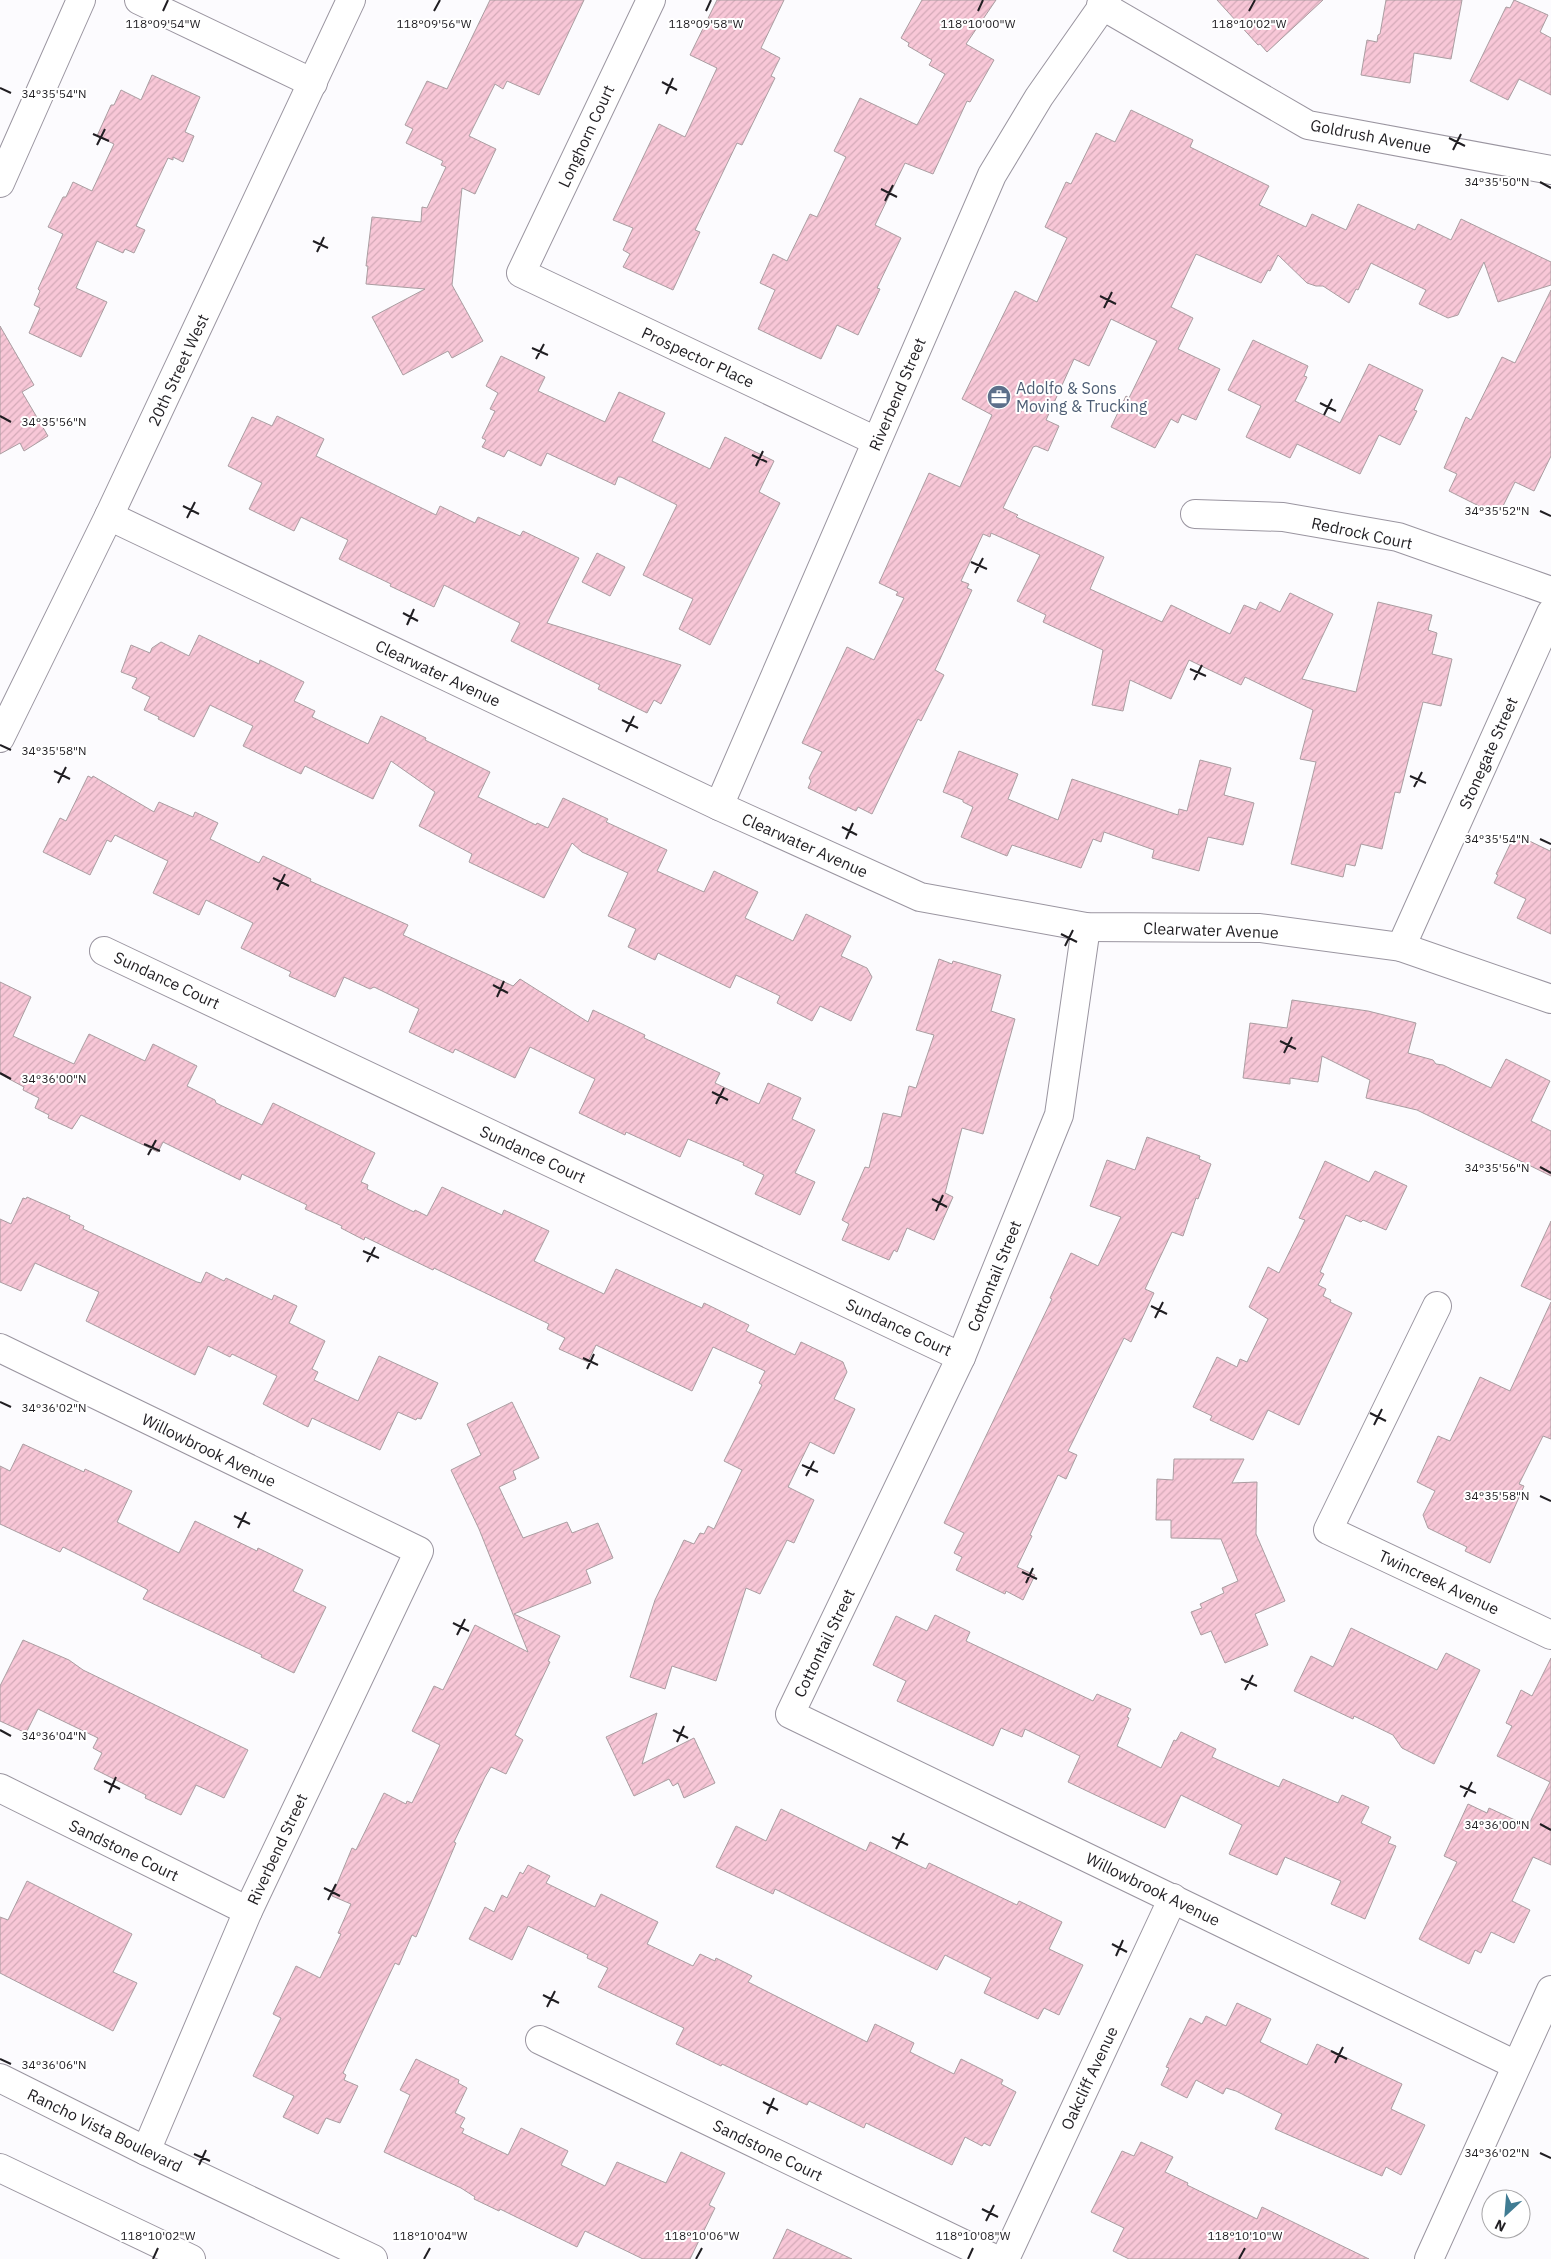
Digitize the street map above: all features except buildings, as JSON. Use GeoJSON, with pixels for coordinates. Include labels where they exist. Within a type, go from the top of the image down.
{"type":"FeatureCollection","features":[{"type":"Feature","properties":{"kind":"street"},"geometry":{"type":"LineString","coordinates":[[0,183],[81,0]]}},
{"type":"Feature","properties":{"kind":"street"},"geometry":{"type":"LineString","coordinates":[[139,0],[313,83]]}},
{"type":"Feature","properties":{"kind":"street","name":"20th Street West"},"geometry":{"type":"LineString","coordinates":[[0,738],[108,516],[351,0]]}},
{"type":"Feature","properties":{"kind":"street","name":"Longhorn Court"},"geometry":{"type":"LineString","coordinates":[[521,273],[651,0]]}},
{"type":"Feature","properties":{"kind":"street","name":"Goldrush Avenue"},"geometry":{"type":"LineString","coordinates":[[1104,3],[1308,125],[1551,170]]}},
{"type":"Feature","properties":{"kind":"street","name":"Riverbend Street"},"geometry":{"type":"LineString","coordinates":[[719,806],[992,175],[1039,97],[1104,3]]}},
{"type":"Feature","properties":{"kind":"street","name":"Prospector Place"},"geometry":{"type":"LineString","coordinates":[[521,273],[876,441]]}},
{"type":"Feature","properties":{"kind":"street","name":"Redrock Court"},"geometry":{"type":"LineString","coordinates":[[1195,514],[1283,517],[1398,537],[1551,591]]}},
{"type":"Feature","properties":{"kind":"street","name":"Clearwater Avenue"},"geometry":{"type":"LineString","coordinates":[[108,516],[719,806],[920,897],[1086,927],[1260,928],[1401,946],[1551,999]]}},
{"type":"Feature","properties":{"kind":"street","name":"Stonegate Street"},"geometry":{"type":"LineString","coordinates":[[1401,946],[1551,614]]}},
{"type":"Feature","properties":{"kind":"street","name":"Cottontail Street"},"geometry":{"type":"LineString","coordinates":[[790,1714],[962,1357],[1059,1115],[1086,927]]}},
{"type":"Feature","properties":{"kind":"street","name":"Sundance Court"},"geometry":{"type":"LineString","coordinates":[[104,950],[962,1357]]}},
{"type":"Feature","properties":{"kind":"street","name":"Twincreek Avenue"},"geometry":{"type":"LineString","coordinates":[[1437,1306],[1328,1530],[1551,1635]]}},
{"type":"Feature","properties":{"kind":"street","name":"Willowbrook Avenue"},"geometry":{"type":"LineString","coordinates":[[0,1348],[418,1551]]}},
{"type":"Feature","properties":{"kind":"street","name":"Riverbend Street"},"geometry":{"type":"LineString","coordinates":[[146,2151],[248,1910],[418,1551]]}},
{"type":"Feature","properties":{"kind":"street","name":"Willowbrook Avenue"},"geometry":{"type":"LineString","coordinates":[[790,1714],[1516,2065]]}},
{"type":"Feature","properties":{"kind":"street","name":"Sandstone Court"},"geometry":{"type":"LineString","coordinates":[[0,1788],[248,1910]]}},
{"type":"Feature","properties":{"kind":"street","name":"Oakcliff Avenue"},"geometry":{"type":"LineString","coordinates":[[1005,2259],[1173,1898]]}},
{"type":"Feature","properties":{"kind":"street"},"geometry":{"type":"LineString","coordinates":[[1430,2259],[1551,1990]]}},
{"type":"Feature","properties":{"kind":"street","name":"Sandstone Court"},"geometry":{"type":"LineString","coordinates":[[540,2040],[995,2259]]}},
{"type":"Feature","properties":{"kind":"street","name":"Rancho Vista Boulevard"},"geometry":{"type":"LineString","coordinates":[[0,2078],[146,2151],[373,2259]]}},
{"type":"Feature","properties":{"kind":"street"},"geometry":{"type":"LineString","coordinates":[[0,2168],[191,2259]]}},
{"type":"Feature","properties":{"kind":"place","name":"Adolfo & Sons Moving & Trucking"},"geometry":{"type":"Point","coordinates":[999,397]}}]}
